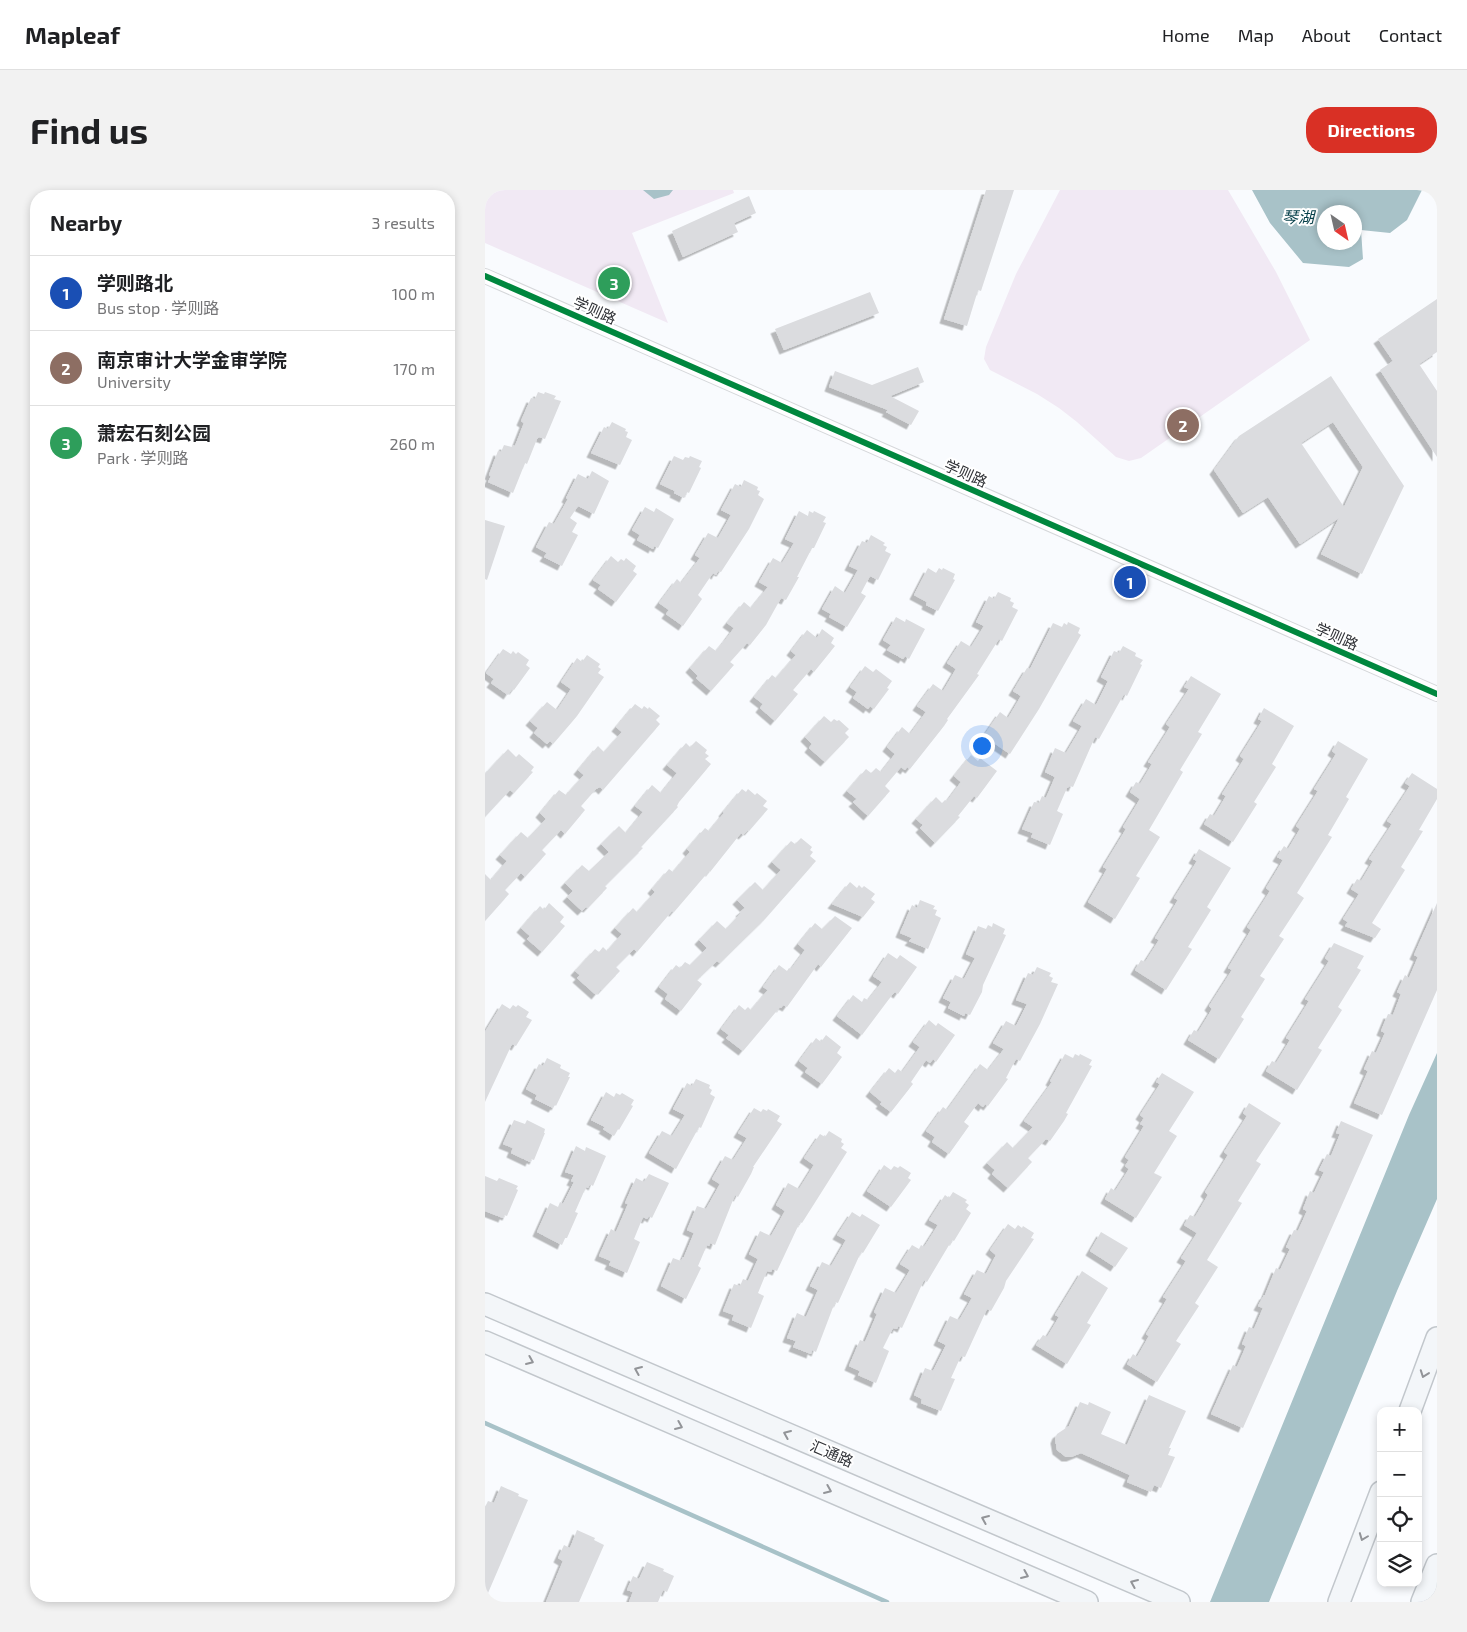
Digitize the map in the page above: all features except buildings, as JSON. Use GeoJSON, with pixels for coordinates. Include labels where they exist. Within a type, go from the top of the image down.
{"type":"FeatureCollection","features":[{"type":"Feature","properties":{"kind":"main road","name":"汇通路"},"geometry":{"type":"LineString","coordinates":[[485,1304],[1179,1602]]}},
{"type":"Feature","properties":{"kind":"main road"},"geometry":{"type":"LineString","coordinates":[[1411,1407],[1437,1338]]}},
{"type":"Feature","properties":{"kind":"main road"},"geometry":{"type":"LineString","coordinates":[[485,1342],[1087,1602]]}},
{"type":"Feature","properties":{"kind":"main road"},"geometry":{"type":"LineString","coordinates":[[1345,1598],[1379,1497]]}},
{"type":"Feature","properties":{"kind":"main road"},"geometry":{"type":"LineString","coordinates":[[1422,1602],[1437,1565]]}},
{"type":"Feature","properties":{"kind":"street","name":"学则路"},"geometry":{"type":"LineString","coordinates":[[485,276],[1437,694]]}},
{"type":"Feature","properties":{"kind":"shaded area"},"geometry":{"type":"Polygon","coordinates":[[[485,190],[733,190],[734,193],[632,233],[668,323],[485,243],[485,190]]]}},
{"type":"Feature","properties":{"kind":"shaded area"},"geometry":{"type":"Polygon","coordinates":[[[1060,190],[1228,190],[1276,272],[1310,340],[1141,458],[1129,461],[1116,457],[1059,408],[1037,394],[990,370],[984,359],[986,347],[1016,274],[1060,190]]]}},
{"type":"Feature","properties":{"kind":"water"},"geometry":{"type":"Polygon","coordinates":[[[643,190],[673,190],[669,195],[654,199],[643,190]]]}},
{"type":"Feature","properties":{"kind":"water","name":"琴湖"},"geometry":{"type":"Polygon","coordinates":[[[1252,190],[1422,190],[1407,220],[1390,233],[1362,230],[1362,205],[1317,205],[1317,250],[1362,250],[1362,244],[1363,259],[1349,267],[1303,263],[1270,223],[1252,190]]]}},
{"type":"Feature","properties":{"kind":"water"},"geometry":{"type":"Polygon","coordinates":[[[1437,1053],[1437,1199],[1397,1291],[1269,1602],[1210,1602],[1409,1115],[1437,1053]]]}},
{"type":"Feature","properties":{"kind":"waterway"},"geometry":{"type":"LineString","coordinates":[[485,1423],[887,1602]]}},
{"type":"Feature","properties":{"kind":"cycle path"},"geometry":{"type":"LineString","coordinates":[[485,276],[1437,694]]}},
{"type":"Feature","properties":{"kind":"place","name":"萧宏石刻公园"},"geometry":{"type":"Point","coordinates":[614,283]}},
{"type":"Feature","properties":{"kind":"place","name":"南京审计大学金审学院"},"geometry":{"type":"Point","coordinates":[1183,425]}},
{"type":"Feature","properties":{"kind":"place","name":"学则路北"},"geometry":{"type":"Point","coordinates":[1130,582]}}]}
